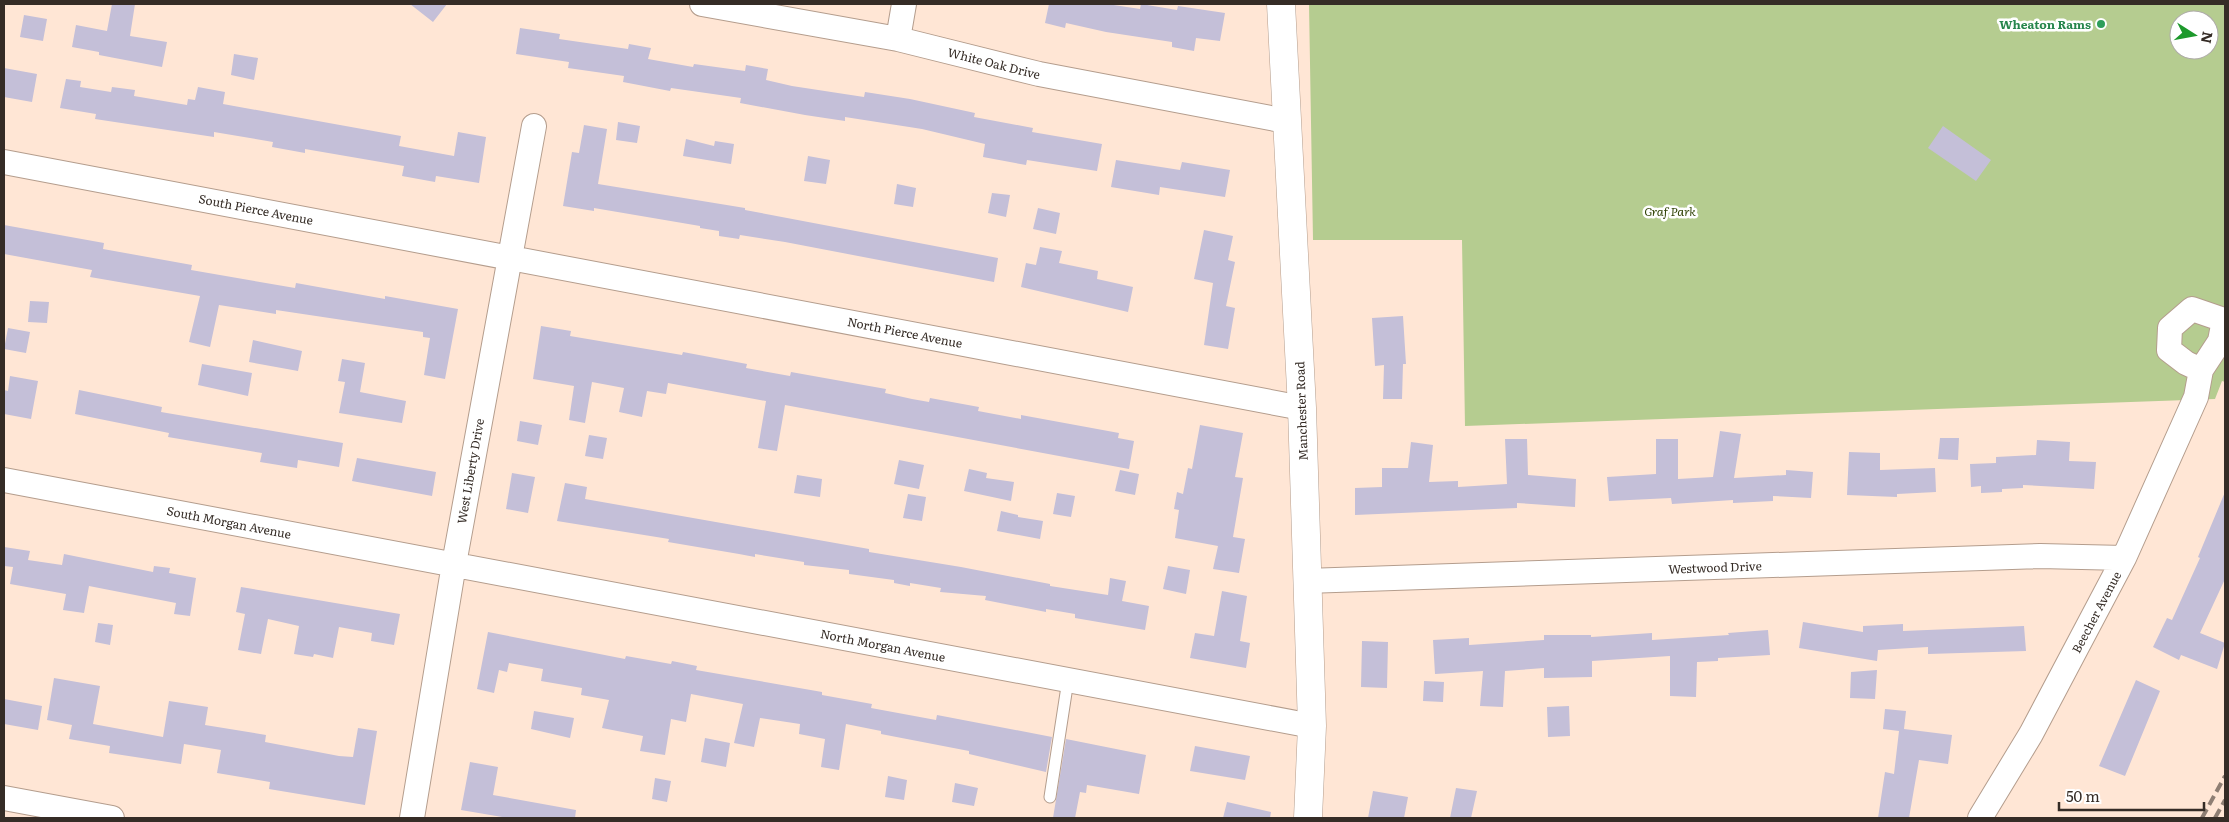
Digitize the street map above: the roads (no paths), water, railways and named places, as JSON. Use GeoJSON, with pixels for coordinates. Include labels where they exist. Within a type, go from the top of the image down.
{"type":"FeatureCollection","features":[{"type":"Feature","properties":{"kind":"street","name":"White Oak Drive"},"geometry":{"type":"LineString","coordinates":[[702,4],[898,39],[1039,74],[1286,121]]}},
{"type":"Feature","properties":{"kind":"street"},"geometry":{"type":"LineString","coordinates":[[898,39],[904,4]]}},
{"type":"Feature","properties":{"kind":"street","name":"Manchester Road"},"geometry":{"type":"LineString","coordinates":[[1281,4],[1286,121],[1295,240],[1302,408],[1312,726],[1308,818]]}},
{"type":"Feature","properties":{"kind":"street","name":"West Liberty Drive"},"geometry":{"type":"LineString","coordinates":[[412,818],[508,257],[534,126]]}},
{"type":"Feature","properties":{"kind":"street","name":"South Pierce Avenue"},"geometry":{"type":"LineString","coordinates":[[4,162],[508,257]]}},
{"type":"Feature","properties":{"kind":"street","name":"North Pierce Avenue"},"geometry":{"type":"LineString","coordinates":[[508,257],[1302,408]]}},
{"type":"Feature","properties":{"kind":"street","name":"Beecher Avenue"},"geometry":{"type":"LineString","coordinates":[[1980,818],[2031,734],[2124,558],[2196,397],[2201,370]]}},
{"type":"Feature","properties":{"kind":"street","name":"South Morgan Avenue"},"geometry":{"type":"LineString","coordinates":[[4,480],[454,564]]}},
{"type":"Feature","properties":{"kind":"street","name":"Westwood Drive"},"geometry":{"type":"LineString","coordinates":[[1306,581],[2030,556],[2124,558]]}},
{"type":"Feature","properties":{"kind":"street","name":"North Morgan Avenue"},"geometry":{"type":"LineString","coordinates":[[454,564],[1312,726]]}},
{"type":"Feature","properties":{"kind":"street"},"geometry":{"type":"LineString","coordinates":[[4,798],[112,818]]}},
{"type":"Feature","properties":{"kind":"lane"},"geometry":{"type":"LineString","coordinates":[[1050,797],[1068,680]]}},
{"type":"Feature","properties":{"kind":"railway"},"geometry":{"type":"LineString","coordinates":[[2202,818],[2225,776]]}},
{"type":"Feature","properties":{"kind":"railway"},"geometry":{"type":"LineString","coordinates":[[2215,818],[2225,800]]}},
{"type":"Feature","properties":{"kind":"place","name":"Wheaton Rams"},"geometry":{"type":"Point","coordinates":[2101,24]}},
{"type":"Feature","properties":{"kind":"park label","name":"Graf Park"},"geometry":{"type":"Point","coordinates":[1670,211]}}]}
